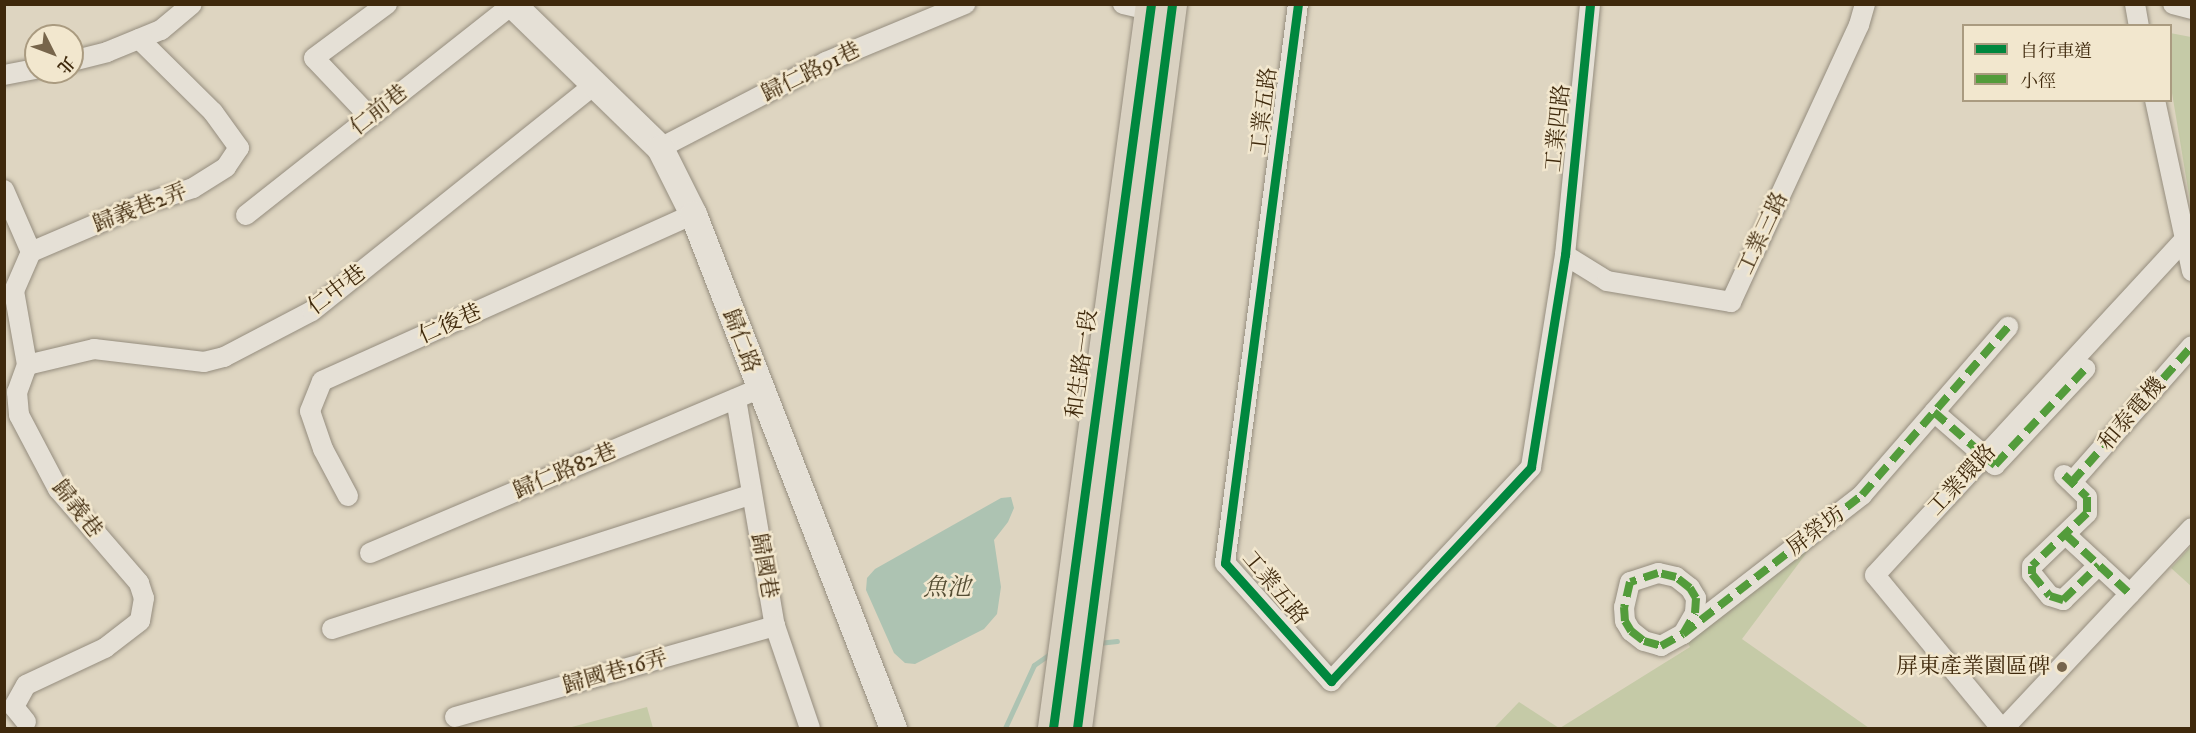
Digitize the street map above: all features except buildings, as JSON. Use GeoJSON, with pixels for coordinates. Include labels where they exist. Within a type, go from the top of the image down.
{"type":"FeatureCollection","features":[{"type":"Feature","properties":{"kind":"main road","name":"和生路一段"},"geometry":{"type":"LineString","coordinates":[[1077,729],[1076,645],[1153,8]]}},
{"type":"Feature","properties":{"kind":"main road","name":"和生路一段"},"geometry":{"type":"LineString","coordinates":[[1053,729],[1076,645]]}},
{"type":"Feature","properties":{"kind":"street"},"geometry":{"type":"LineString","coordinates":[[84,57],[161,30],[192,4]]}},
{"type":"Feature","properties":{"kind":"street"},"geometry":{"type":"LineString","coordinates":[[370,117],[314,58],[387,4]]}},
{"type":"Feature","properties":{"kind":"street","name":"歸仁路91巷"},"geometry":{"type":"LineString","coordinates":[[660,148],[826,62],[965,4]]}},
{"type":"Feature","properties":{"kind":"street","name":"工業五路"},"geometry":{"type":"LineString","coordinates":[[1298,4],[1225,563],[1331,681],[1531,467],[1565,255]]}},
{"type":"Feature","properties":{"kind":"street","name":"工業四路"},"geometry":{"type":"LineString","coordinates":[[1565,255],[1590,4]]}},
{"type":"Feature","properties":{"kind":"street","name":"工業三路"},"geometry":{"type":"LineString","coordinates":[[1565,255],[1607,281],[1731,302],[1859,25],[1864,4]]}},
{"type":"Feature","properties":{"kind":"street"},"geometry":{"type":"LineString","coordinates":[[2135,4],[2139,24]]}},
{"type":"Feature","properties":{"kind":"street"},"geometry":{"type":"LineString","coordinates":[[2173,4],[2192,9]]}},
{"type":"Feature","properties":{"kind":"street","name":"仁前巷"},"geometry":{"type":"LineString","coordinates":[[246,215],[513,5]]}},
{"type":"Feature","properties":{"kind":"street","name":"歸仁路"},"geometry":{"type":"LineString","coordinates":[[513,5],[597,83],[660,148],[693,214],[748,394],[894,729]]}},
{"type":"Feature","properties":{"kind":"street","name":"歸義巷2弄"},"geometry":{"type":"LineString","coordinates":[[31,252],[143,204],[193,188],[226,167],[239,148],[213,112],[139,39]]}},
{"type":"Feature","properties":{"kind":"street"},"geometry":{"type":"LineString","coordinates":[[4,75],[24,71]]}},
{"type":"Feature","properties":{"kind":"street","name":"仁中巷"},"geometry":{"type":"LineString","coordinates":[[27,366],[94,349],[204,362],[224,357],[312,311],[597,83]]}},
{"type":"Feature","properties":{"kind":"street"},"geometry":{"type":"LineString","coordinates":[[2155,102],[2188,235],[2191,266]]}},
{"type":"Feature","properties":{"kind":"street"},"geometry":{"type":"LineString","coordinates":[[4,190],[31,252]]}},
{"type":"Feature","properties":{"kind":"street","name":"仁後巷"},"geometry":{"type":"LineString","coordinates":[[348,496],[322,449],[310,411],[322,381],[693,214]]}},
{"type":"Feature","properties":{"kind":"street","name":"工業環路"},"geometry":{"type":"LineString","coordinates":[[2188,235],[1875,575],[2002,729],[2192,528]]}},
{"type":"Feature","properties":{"kind":"street","name":"歸義巷"},"geometry":{"type":"LineString","coordinates":[[26,722],[14,707],[26,685],[105,648],[140,621],[144,598],[139,583],[58,489],[20,415],[17,392],[27,366],[14,291],[31,252]]}},
{"type":"Feature","properties":{"kind":"street","name":"屏榮坊"},"geometry":{"type":"LineString","coordinates":[[1683,634],[1862,495],[2008,327]]}},
{"type":"Feature","properties":{"kind":"street","name":"和泰電機"},"geometry":{"type":"LineString","coordinates":[[2099,565],[2063,600],[2050,596],[2037,584],[2032,566],[2082,519],[2089,506],[2068,479],[2192,346]]}},
{"type":"Feature","properties":{"kind":"street"},"geometry":{"type":"LineString","coordinates":[[1934,412],[1995,465],[2085,369]]}},
{"type":"Feature","properties":{"kind":"street","name":"歸國巷"},"geometry":{"type":"LineString","coordinates":[[748,394],[752,494],[775,626],[810,729]]}},
{"type":"Feature","properties":{"kind":"street","name":"歸仁路82巷"},"geometry":{"type":"LineString","coordinates":[[370,554],[748,394]]}},
{"type":"Feature","properties":{"kind":"street"},"geometry":{"type":"LineString","coordinates":[[332,629],[752,494]]}},
{"type":"Feature","properties":{"kind":"street"},"geometry":{"type":"LineString","coordinates":[[2066,535],[2130,594]]}},
{"type":"Feature","properties":{"kind":"street","name":"歸國巷16弄"},"geometry":{"type":"LineString","coordinates":[[455,717],[775,626]]}},
{"type":"Feature","properties":{"kind":"shaded area"},"geometry":{"type":"Polygon","coordinates":[[[2172,33],[2191,37],[2191,207],[2172,93],[2172,33]]]}},
{"type":"Feature","properties":{"kind":"shaded area"},"geometry":{"type":"Polygon","coordinates":[[[1829,523],[1742,639],[1869,728],[1560,728],[1690,647],[1683,634],[1829,523]]]}},
{"type":"Feature","properties":{"kind":"shaded area"},"geometry":{"type":"Polygon","coordinates":[[[2191,546],[2191,586],[2171,568],[2191,546]]]}},
{"type":"Feature","properties":{"kind":"shaded area"},"geometry":{"type":"Polygon","coordinates":[[[1519,702],[1559,728],[1494,728],[1519,702]]]}},
{"type":"Feature","properties":{"kind":"shaded area"},"geometry":{"type":"Polygon","coordinates":[[[647,707],[653,728],[568,728],[647,707]]]}},
{"type":"Feature","properties":{"kind":"water","name":"魚池"},"geometry":{"type":"Polygon","coordinates":[[[1011,497],[1014,508],[1008,522],[994,540],[1001,587],[997,614],[984,629],[915,664],[905,663],[894,653],[866,590],[867,578],[875,569],[1001,498],[1011,497]]]}},
{"type":"Feature","properties":{"kind":"waterway"},"geometry":{"type":"LineString","coordinates":[[1098,643],[1117,641]]}},
{"type":"Feature","properties":{"kind":"waterway"},"geometry":{"type":"LineString","coordinates":[[1005,728],[1034,665],[1054,651]]}},
{"type":"Feature","properties":{"kind":"marked path"},"geometry":{"type":"LineString","coordinates":[[1683,634],[1695,613],[1696,598],[1690,588],[1676,577],[1658,573],[1630,582],[1624,607],[1625,621],[1631,631],[1644,641],[1661,646],[1683,634],[1862,495],[2008,327]]}},
{"type":"Feature","properties":{"kind":"marked path"},"geometry":{"type":"LineString","coordinates":[[2072,482],[2192,346]]}},
{"type":"Feature","properties":{"kind":"marked path"},"geometry":{"type":"LineString","coordinates":[[1934,412],[1995,465],[2085,369]]}},
{"type":"Feature","properties":{"kind":"marked path"},"geometry":{"type":"LineString","coordinates":[[2064,475],[2087,497],[2087,513],[2032,566],[2032,574],[2050,596],[2063,600],[2099,565]]}},
{"type":"Feature","properties":{"kind":"marked path"},"geometry":{"type":"LineString","coordinates":[[2066,535],[2130,594]]}},
{"type":"Feature","properties":{"kind":"cycle path"},"geometry":{"type":"LineString","coordinates":[[1053,728],[1151,4]]}},
{"type":"Feature","properties":{"kind":"cycle path"},"geometry":{"type":"LineString","coordinates":[[1077,728],[1172,4]]}},
{"type":"Feature","properties":{"kind":"cycle path"},"geometry":{"type":"LineString","coordinates":[[1298,4],[1225,563],[1331,681],[1531,467],[1565,255],[1590,4]]}},
{"type":"Feature","properties":{"kind":"place","name":"屏東產業園區碑"},"geometry":{"type":"Point","coordinates":[2062,667]}}]}
